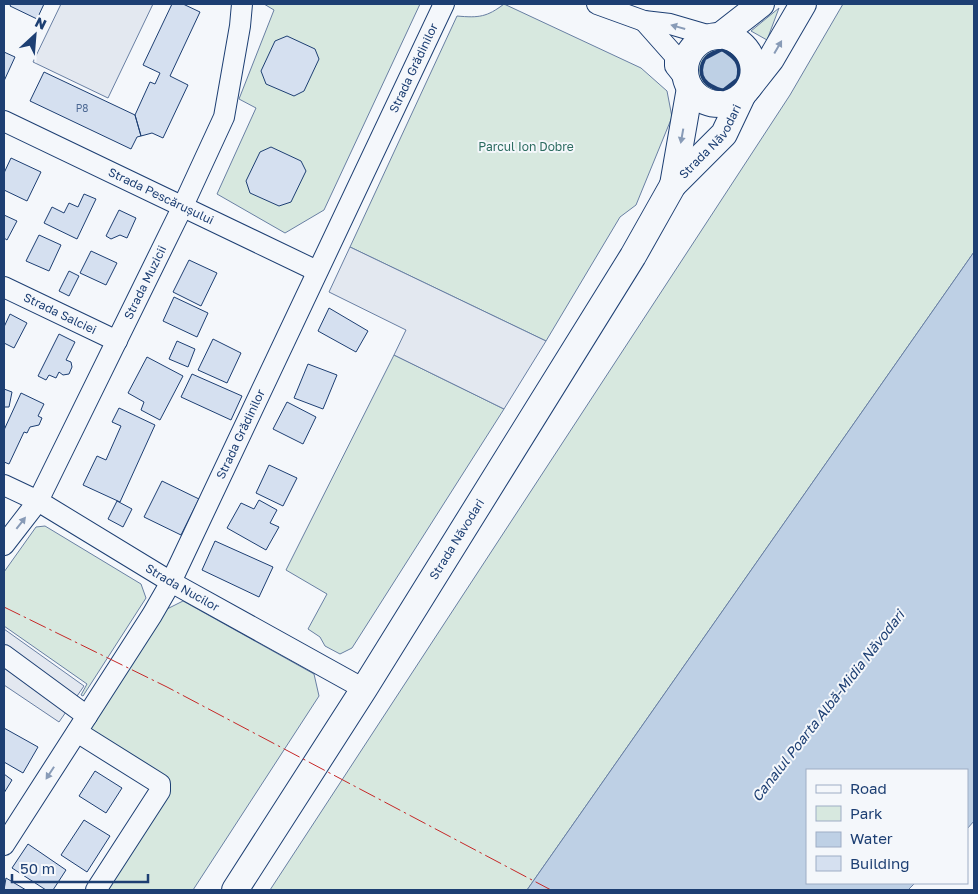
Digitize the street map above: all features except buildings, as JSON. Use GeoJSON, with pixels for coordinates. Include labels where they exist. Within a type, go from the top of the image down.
{"type":"FeatureCollection","features":[{"type":"Feature","properties":{"kind":"main road"},"geometry":{"type":"LineString","coordinates":[[716,36],[732,38],[742,44],[749,53],[753,64],[753,76],[746,91],[732,102],[720,104],[698,97],[688,85],[685,71],[690,52],[696,44],[716,36],[761,4]]}},
{"type":"Feature","properties":{"kind":"main road","name":"Strada Năvodari"},"geometry":{"type":"LineString","coordinates":[[235,890],[364,689],[633,256],[673,185],[724,134],[746,91],[772,59],[803,4]]}},
{"type":"Feature","properties":{"kind":"main road","name":"Strada Năvodari"},"geometry":{"type":"LineString","coordinates":[[673,185],[688,85]]}},
{"type":"Feature","properties":{"kind":"street","name":"Strada Muzicii"},"geometry":{"type":"LineString","coordinates":[[4,545],[38,501],[182,208],[224,117],[242,4]]}},
{"type":"Feature","properties":{"kind":"street","name":"Strada Grădinilor"},"geometry":{"type":"LineString","coordinates":[[4,845],[171,582],[444,4]]}},
{"type":"Feature","properties":{"kind":"street"},"geometry":{"type":"LineString","coordinates":[[597,4],[644,21],[670,24],[716,36]]}},
{"type":"Feature","properties":{"kind":"street"},"geometry":{"type":"LineString","coordinates":[[644,21],[675,56],[675,66],[688,85]]}},
{"type":"Feature","properties":{"kind":"street","name":"Strada Pescărușului"},"geometry":{"type":"LineString","coordinates":[[4,121],[182,208],[317,271]]}},
{"type":"Feature","properties":{"kind":"street","name":"Strada Salciei"},"geometry":{"type":"LineString","coordinates":[[4,287],[117,342]]}},
{"type":"Feature","properties":{"kind":"street","name":"Strada Nucilor"},"geometry":{"type":"LineString","coordinates":[[4,485],[38,501],[171,582],[364,689]]}},
{"type":"Feature","properties":{"kind":"street"},"geometry":{"type":"LineString","coordinates":[[4,655],[82,724],[160,784],[160,791],[96,890]]}},
{"type":"Feature","properties":{"kind":"green space"},"geometry":{"type":"Polygon","coordinates":[[[264,4],[420,4],[324,210],[285,233],[217,194],[256,108],[239,99],[274,10],[264,4]]]}},
{"type":"Feature","properties":{"kind":"green space","name":"Parcul Ion Dobre"},"geometry":{"type":"Polygon","coordinates":[[[504,4],[641,68],[667,91],[672,117],[636,205],[620,217],[546,341],[350,247],[457,16],[482,16],[493,12],[504,4]]]}},
{"type":"Feature","properties":{"kind":"green space"},"geometry":{"type":"Polygon","coordinates":[[[843,4],[974,4],[974,252],[527,890],[270,890],[790,95],[843,4]]]}},
{"type":"Feature","properties":{"kind":"green space"},"geometry":{"type":"Polygon","coordinates":[[[779,8],[767,40],[751,31],[779,8]]]}},
{"type":"Feature","properties":{"kind":"green space"},"geometry":{"type":"Polygon","coordinates":[[[720,45],[729,47],[740,56],[745,70],[743,79],[734,90],[720,95],[711,93],[700,84],[695,70],[697,61],[706,50],[720,45]]]}},
{"type":"Feature","properties":{"kind":"green space"},"geometry":{"type":"Polygon","coordinates":[[[394,355],[504,409],[352,648],[340,654],[325,646],[320,637],[308,629],[327,594],[286,570],[394,355]]]}},
{"type":"Feature","properties":{"kind":"green space"},"geometry":{"type":"Polygon","coordinates":[[[45,526],[141,584],[146,598],[83,696],[81,695],[87,684],[4,626],[4,572],[36,527],[45,526]]]}},
{"type":"Feature","properties":{"kind":"green space"},"geometry":{"type":"Polygon","coordinates":[[[183,601],[314,674],[319,696],[193,890],[86,890],[154,786],[80,738],[161,612],[183,601]]]}},
{"type":"Feature","properties":{"kind":"shaded area"},"geometry":{"type":"Polygon","coordinates":[[[61,4],[153,4],[108,98],[33,62],[61,4]]]}},
{"type":"Feature","properties":{"kind":"shaded area"},"geometry":{"type":"Polygon","coordinates":[[[350,247],[546,341],[504,409],[394,355],[406,330],[329,292],[350,247]]]}},
{"type":"Feature","properties":{"kind":"shaded area"},"geometry":{"type":"Polygon","coordinates":[[[4,629],[84,686],[59,722],[4,685],[4,629]]]}},
{"type":"Feature","properties":{"kind":"water"},"geometry":{"type":"Polygon","coordinates":[[[720,51],[733,57],[739,70],[733,83],[720,89],[707,83],[701,70],[707,57],[720,51]]]}},
{"type":"Feature","properties":{"kind":"water","name":"Canalul Poarta Albă-Midia Năvodari"},"geometry":{"type":"Polygon","coordinates":[[[974,252],[974,821],[968,828],[968,769],[806,769],[806,884],[914,884],[908,890],[527,890],[974,252]]]}},
{"type":"Feature","properties":{"kind":"wall"},"geometry":{"type":"LineString","coordinates":[[722,50],[705,59],[702,71],[708,83],[723,90],[713,88],[707,84],[702,78],[701,71],[702,64],[706,57],[722,50]]}},
{"type":"Feature","properties":{"kind":"wall"},"geometry":{"type":"LineString","coordinates":[[722,50],[735,58],[738,63],[739,70],[739,76],[736,82],[723,90],[737,79],[738,69],[736,61],[722,50]]}},
{"type":"Feature","properties":{"kind":"power"},"geometry":{"type":"LineString","coordinates":[[4,607],[167,687],[551,890]]}}]}
